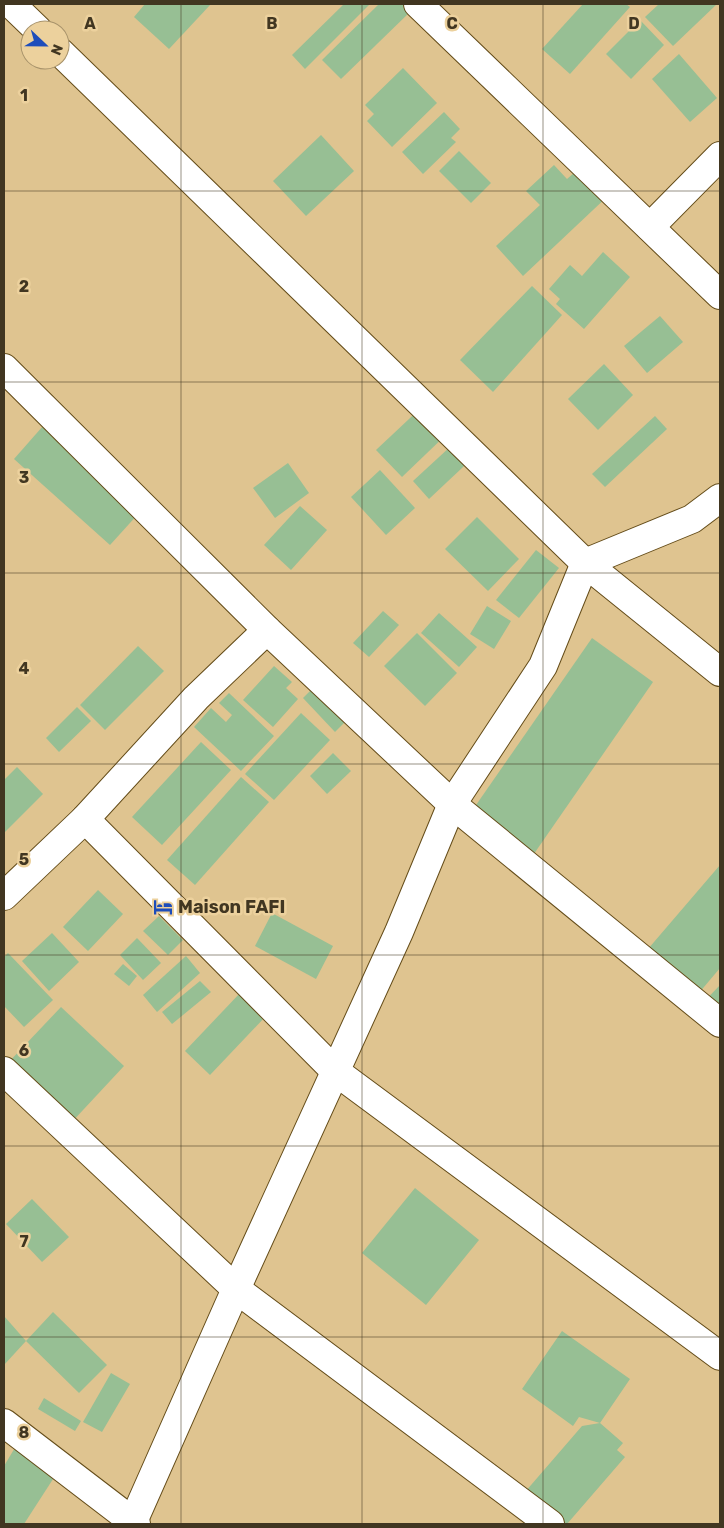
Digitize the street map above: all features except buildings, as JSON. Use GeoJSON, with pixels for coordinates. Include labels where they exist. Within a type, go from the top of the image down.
{"type":"FeatureCollection","features":[{"type":"Feature","properties":{"kind":"street"},"geometry":{"type":"LineString","coordinates":[[11,4],[28,20]]}},
{"type":"Feature","properties":{"kind":"street"},"geometry":{"type":"LineString","coordinates":[[433,9],[650,228],[720,295]]}},
{"type":"Feature","properties":{"kind":"street"},"geometry":{"type":"LineString","coordinates":[[70,62],[585,564],[720,672]]}},
{"type":"Feature","properties":{"kind":"street"},"geometry":{"type":"LineString","coordinates":[[650,228],[720,156]]}},
{"type":"Feature","properties":{"kind":"street"},"geometry":{"type":"LineString","coordinates":[[4,368],[267,630],[452,804],[720,1023]]}},
{"type":"Feature","properties":{"kind":"street"},"geometry":{"type":"LineString","coordinates":[[4,1423],[134,1524],[236,1289],[399,932],[452,804],[543,666],[585,564],[692,519],[720,498]]}},
{"type":"Feature","properties":{"kind":"street"},"geometry":{"type":"LineString","coordinates":[[4,896],[85,819],[196,698],[267,630]]}},
{"type":"Feature","properties":{"kind":"street"},"geometry":{"type":"LineString","coordinates":[[85,819],[335,1071],[720,1356]]}},
{"type":"Feature","properties":{"kind":"street"},"geometry":{"type":"LineString","coordinates":[[4,1071],[236,1289],[550,1524]]}},
{"type":"Feature","properties":{"kind":"place","name":"Maison FAFI"},"geometry":{"type":"Point","coordinates":[163,907]}}]}
